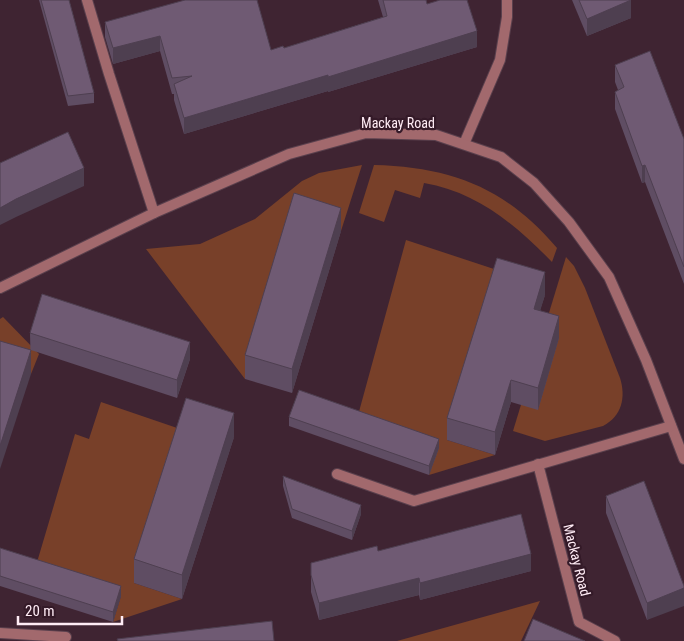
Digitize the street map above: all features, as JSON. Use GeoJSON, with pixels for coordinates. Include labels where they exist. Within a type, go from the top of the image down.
{"type":"FeatureCollection","features":[{"type":"Feature","properties":{"kind":"street"},"geometry":{"type":"LineString","coordinates":[[87,0],[108,74],[154,213]]}},
{"type":"Feature","properties":{"kind":"street"},"geometry":{"type":"LineString","coordinates":[[464,144],[500,60],[507,17],[506,0]]}},
{"type":"Feature","properties":{"kind":"street","name":"Mackay Road"},"geometry":{"type":"LineString","coordinates":[[0,288],[154,213],[289,154],[366,133],[436,135],[501,157],[534,183],[569,222],[609,277],[646,360],[684,459]]}},
{"type":"Feature","properties":{"kind":"street"},"geometry":{"type":"LineString","coordinates":[[337,474],[414,501],[672,426]]}},
{"type":"Feature","properties":{"kind":"street","name":"Mackay Road"},"geometry":{"type":"LineString","coordinates":[[538,464],[579,622],[615,641]]}},
{"type":"Feature","properties":{"kind":"street"},"geometry":{"type":"LineString","coordinates":[[0,633],[66,637]]}},
{"type":"Feature","properties":{"kind":"shaded area"},"geometry":{"type":"Polygon","coordinates":[[[362,165],[341,231],[294,217],[245,379],[146,249],[200,244],[255,219],[302,181],[319,173],[362,165]]]}},
{"type":"Feature","properties":{"kind":"shaded area"},"geometry":{"type":"Polygon","coordinates":[[[374,165],[428,170],[453,176],[497,196],[538,227],[557,248],[552,262],[510,223],[478,202],[443,187],[424,183],[420,198],[395,190],[384,222],[359,213],[374,165]]]}},
{"type":"Feature","properties":{"kind":"shaded area"},"geometry":{"type":"Polygon","coordinates":[[[406,240],[500,271],[447,440],[495,455],[429,475],[438,448],[357,419],[406,240]]]}},
{"type":"Feature","properties":{"kind":"shaded area"},"geometry":{"type":"Polygon","coordinates":[[[566,257],[574,266],[585,288],[620,378],[623,392],[621,405],[615,417],[603,426],[545,441],[513,431],[566,257]]]}},
{"type":"Feature","properties":{"kind":"shaded area"},"geometry":{"type":"Polygon","coordinates":[[[3,317],[39,354],[31,374],[0,364],[0,319],[3,317]]]}},
{"type":"Feature","properties":{"kind":"shaded area"},"geometry":{"type":"Polygon","coordinates":[[[101,402],[183,430],[134,583],[182,599],[113,622],[121,596],[35,569],[75,434],[89,439],[101,402]]]}},
{"type":"Feature","properties":{"kind":"shaded area"},"geometry":{"type":"Polygon","coordinates":[[[540,601],[521,641],[397,641],[540,601]]]}},
{"type":"Feature","properties":{"kind":"building"},"geometry":{"type":"Polygon","coordinates":[[[41,0],[69,0],[94,93],[68,96],[41,0]]]}},
{"type":"Feature","properties":{"kind":"building"},"geometry":{"type":"Polygon","coordinates":[[[185,0],[257,0],[271,50],[283,46],[284,48],[387,16],[383,0],[426,0],[427,4],[440,0],[467,0],[477,31],[328,77],[328,75],[184,118],[174,84],[192,76],[172,78],[160,36],[113,48],[105,22],[185,0]]]}},
{"type":"Feature","properties":{"kind":"building"},"geometry":{"type":"Polygon","coordinates":[[[579,0],[631,0],[587,19],[579,0]]]}},
{"type":"Feature","properties":{"kind":"building"},"geometry":{"type":"Polygon","coordinates":[[[650,51],[684,139],[684,267],[645,165],[642,166],[615,92],[624,87],[615,65],[650,51]]]}},
{"type":"Feature","properties":{"kind":"building"},"geometry":{"type":"Polygon","coordinates":[[[68,132],[84,168],[0,208],[0,163],[68,132]]]}},
{"type":"Feature","properties":{"kind":"building"},"geometry":{"type":"Polygon","coordinates":[[[294,193],[341,208],[292,369],[245,355],[294,193]]]}},
{"type":"Feature","properties":{"kind":"building"},"geometry":{"type":"Polygon","coordinates":[[[497,258],[545,272],[534,309],[559,316],[538,388],[511,380],[495,432],[447,418],[497,258]]]}},
{"type":"Feature","properties":{"kind":"building"},"geometry":{"type":"Polygon","coordinates":[[[42,294],[190,342],[177,380],[30,333],[42,294]]]}},
{"type":"Feature","properties":{"kind":"building"},"geometry":{"type":"Polygon","coordinates":[[[0,341],[31,350],[0,446],[0,341]]]}},
{"type":"Feature","properties":{"kind":"building"},"geometry":{"type":"Polygon","coordinates":[[[299,390],[439,439],[429,466],[289,417],[299,390]]]}},
{"type":"Feature","properties":{"kind":"building"},"geometry":{"type":"Polygon","coordinates":[[[186,398],[234,413],[182,575],[134,559],[186,398]]]}},
{"type":"Feature","properties":{"kind":"building"},"geometry":{"type":"Polygon","coordinates":[[[283,476],[361,505],[352,531],[292,509],[283,476]]]}},
{"type":"Feature","properties":{"kind":"building"},"geometry":{"type":"Polygon","coordinates":[[[644,481],[684,586],[684,588],[647,603],[606,496],[644,481]]]}},
{"type":"Feature","properties":{"kind":"building"},"geometry":{"type":"Polygon","coordinates":[[[521,514],[531,554],[420,583],[419,578],[319,603],[311,575],[311,563],[377,546],[378,551],[521,514]]]}},
{"type":"Feature","properties":{"kind":"building"},"geometry":{"type":"Polygon","coordinates":[[[0,548],[121,586],[113,612],[0,576],[0,548]]]}},
{"type":"Feature","properties":{"kind":"building"},"geometry":{"type":"Polygon","coordinates":[[[533,619],[585,641],[524,641],[533,619]]]}},
{"type":"Feature","properties":{"kind":"building"},"geometry":{"type":"Polygon","coordinates":[[[272,621],[274,641],[118,641],[117,639],[272,621]]]}}]}
